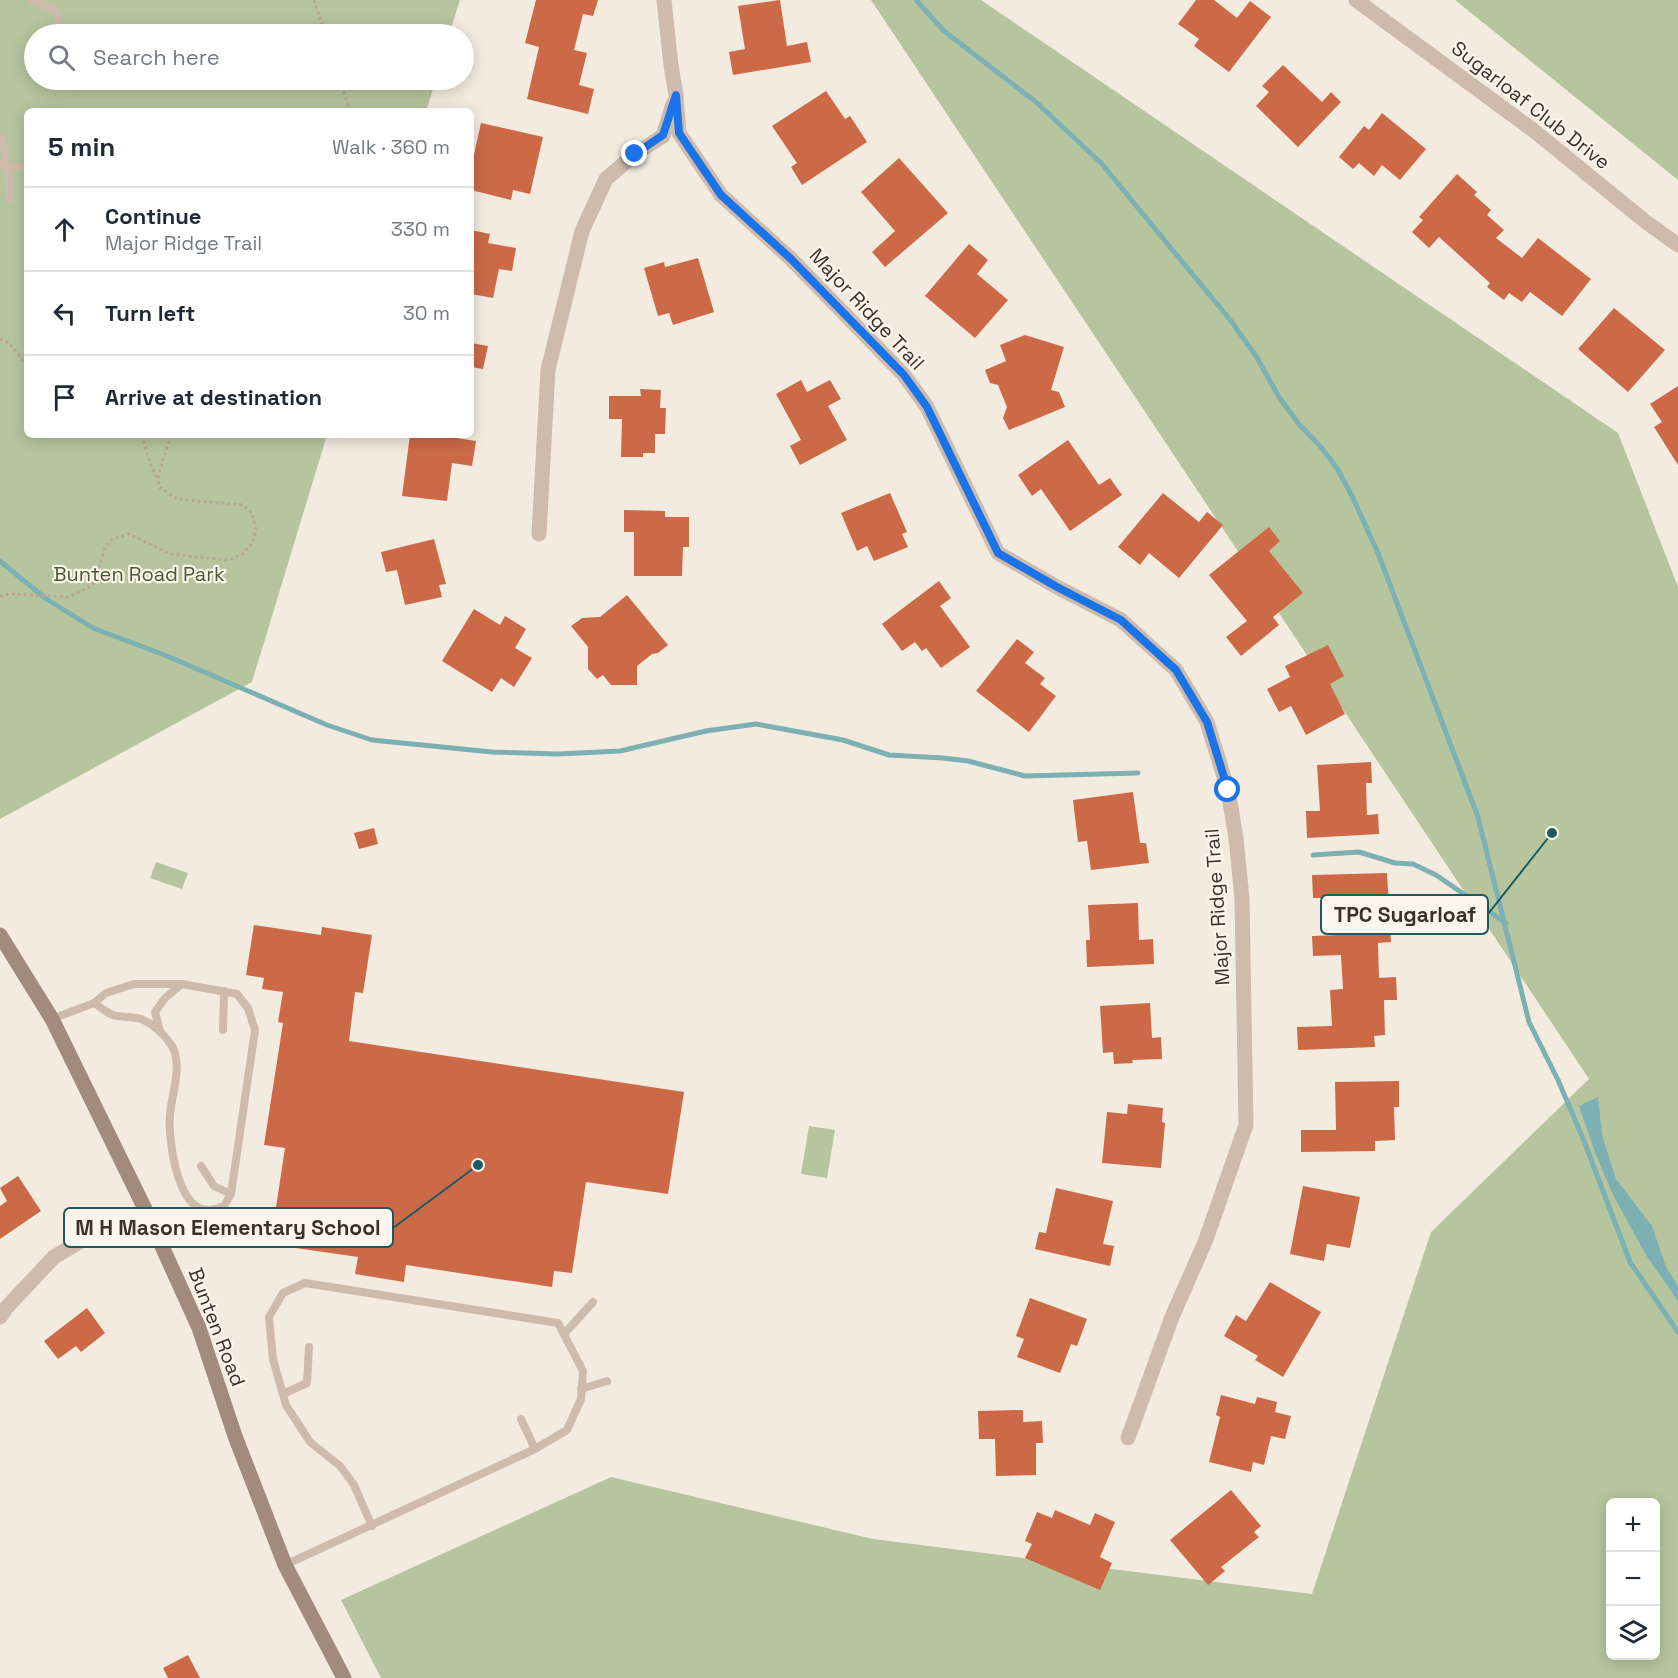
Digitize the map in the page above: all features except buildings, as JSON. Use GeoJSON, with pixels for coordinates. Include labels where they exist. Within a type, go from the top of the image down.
{"type":"FeatureCollection","features":[{"type":"Feature","properties":{"kind":"street","name":"Major Ridge Trail"},"geometry":{"type":"LineString","coordinates":[[664,0],[679,133],[721,195],[791,259],[904,375],[927,407],[998,553],[1121,620],[1176,670],[1207,722],[1228,790],[1242,899],[1246,1125],[1205,1242],[1172,1317],[1128,1438]]}},
{"type":"Feature","properties":{"kind":"street","name":"Sugarloaf Club Drive"},"geometry":{"type":"LineString","coordinates":[[1356,0],[1533,130],[1646,222],[1678,244]]}},
{"type":"Feature","properties":{"kind":"street"},"geometry":{"type":"LineString","coordinates":[[539,534],[548,370],[582,231],[606,179],[635,154],[663,135],[676,95]]}},
{"type":"Feature","properties":{"kind":"street","name":"Bunten Road"},"geometry":{"type":"LineString","coordinates":[[0,935],[52,1019],[146,1211],[199,1328],[235,1436],[285,1565],[344,1678]]}},
{"type":"Feature","properties":{"kind":"street"},"geometry":{"type":"LineString","coordinates":[[0,1317],[54,1257],[103,1228],[146,1211]]}},
{"type":"Feature","properties":{"kind":"lane"},"geometry":{"type":"LineString","coordinates":[[32,0],[56,11],[59,24]]}},
{"type":"Feature","properties":{"kind":"lane"},"geometry":{"type":"LineString","coordinates":[[1,138],[10,200]]}},
{"type":"Feature","properties":{"kind":"lane"},"geometry":{"type":"LineString","coordinates":[[4,165],[24,166]]}},
{"type":"Feature","properties":{"kind":"lane"},"geometry":{"type":"LineString","coordinates":[[0,193],[9,188]]}},
{"type":"Feature","properties":{"kind":"lane"},"geometry":{"type":"LineString","coordinates":[[52,1019],[94,1004],[106,993],[134,984],[182,984],[237,994],[248,1008],[255,1030],[231,1194],[224,1206],[208,1211],[195,1207],[184,1192],[175,1166],[170,1115],[176,1065],[172,1047],[160,1031],[155,1012],[165,998],[182,984]]}},
{"type":"Feature","properties":{"kind":"lane"},"geometry":{"type":"LineString","coordinates":[[224,990],[224,1030]]}},
{"type":"Feature","properties":{"kind":"lane"},"geometry":{"type":"LineString","coordinates":[[94,1004],[112,1015],[140,1019],[160,1031]]}},
{"type":"Feature","properties":{"kind":"lane"},"geometry":{"type":"LineString","coordinates":[[201,1166],[214,1186],[231,1194]]}},
{"type":"Feature","properties":{"kind":"lane"},"geometry":{"type":"LineString","coordinates":[[285,1565],[372,1526],[535,1449],[567,1431],[580,1399],[583,1371],[558,1323],[305,1283],[283,1293],[269,1317],[273,1359],[286,1405],[310,1442],[340,1466],[354,1485],[372,1526]]}},
{"type":"Feature","properties":{"kind":"lane"},"geometry":{"type":"LineString","coordinates":[[564,1334],[593,1302]]}},
{"type":"Feature","properties":{"kind":"lane"},"geometry":{"type":"LineString","coordinates":[[283,1394],[307,1383],[309,1347]]}},
{"type":"Feature","properties":{"kind":"lane"},"geometry":{"type":"LineString","coordinates":[[581,1389],[607,1381]]}},
{"type":"Feature","properties":{"kind":"lane"},"geometry":{"type":"LineString","coordinates":[[522,1419],[535,1449]]}},
{"type":"Feature","properties":{"kind":"path"},"geometry":{"type":"LineString","coordinates":[[314,0],[322,24]]}},
{"type":"Feature","properties":{"kind":"path"},"geometry":{"type":"LineString","coordinates":[[343,90],[349,108]]}},
{"type":"Feature","properties":{"kind":"path"},"geometry":{"type":"LineString","coordinates":[[0,339],[9,343],[24,361]]}},
{"type":"Feature","properties":{"kind":"path"},"geometry":{"type":"LineString","coordinates":[[0,596],[69,597],[88,588],[94,583],[105,548],[112,539],[129,534],[170,554],[229,560],[242,555],[252,544],[256,530],[252,513],[243,505],[177,500],[159,487],[143,438]]}},
{"type":"Feature","properties":{"kind":"path"},"geometry":{"type":"LineString","coordinates":[[158,480],[170,438]]}},
{"type":"Feature","properties":{"kind":"green space","name":"Bunten Road Park"},"geometry":{"type":"Polygon","coordinates":[[[0,0],[460,0],[452,24],[24,24],[24,90],[433,90],[427,108],[24,108],[24,438],[326,438],[252,682],[0,819],[0,0]]]}},
{"type":"Feature","properties":{"kind":"green space"},"geometry":{"type":"Polygon","coordinates":[[[871,0],[981,0],[1618,433],[1678,587],[1678,1678],[381,1678],[341,1600],[611,1477],[873,1539],[1312,1594],[1431,1232],[1589,1079],[871,0]]]}},
{"type":"Feature","properties":{"kind":"green space"},"geometry":{"type":"Polygon","coordinates":[[[1455,0],[1678,0],[1678,180],[1455,0]]]}},
{"type":"Feature","properties":{"kind":"green space"},"geometry":{"type":"Polygon","coordinates":[[[156,862],[188,873],[182,889],[150,878],[156,862]]]}},
{"type":"Feature","properties":{"kind":"green space"},"geometry":{"type":"Polygon","coordinates":[[[809,1126],[835,1130],[827,1178],[801,1174],[809,1126]]]}},
{"type":"Feature","properties":{"kind":"water"},"geometry":{"type":"Polygon","coordinates":[[[1598,1097],[1602,1135],[1616,1179],[1652,1226],[1666,1267],[1678,1286],[1678,1301],[1646,1255],[1613,1195],[1596,1155],[1579,1106],[1598,1097]]]}},
{"type":"Feature","properties":{"kind":"waterway"},"geometry":{"type":"LineString","coordinates":[[916,0],[944,31],[1036,102],[1101,163],[1231,321],[1256,356],[1279,397],[1337,468],[1378,553],[1478,817],[1529,1022],[1558,1080],[1584,1141],[1630,1262],[1678,1332]]}},
{"type":"Feature","properties":{"kind":"waterway"},"geometry":{"type":"LineString","coordinates":[[0,561],[45,598],[93,628],[167,656],[327,725],[372,740],[492,752],[558,754],[620,751],[706,731],[756,724],[843,740],[889,755],[968,761],[1025,776],[1138,773]]}},
{"type":"Feature","properties":{"kind":"waterway"},"geometry":{"type":"LineString","coordinates":[[1313,855],[1359,852],[1395,863],[1413,864],[1436,875],[1506,923]]}},
{"type":"Feature","properties":{"kind":"place","name":"TPC Sugarloaf"},"geometry":{"type":"Point","coordinates":[1552,833]}},
{"type":"Feature","properties":{"kind":"place","name":"M H Mason Elementary School"},"geometry":{"type":"Point","coordinates":[478,1165]}},
{"type":"Feature","properties":{"kind":"route"},"geometry":{"type":"LineString","coordinates":[[635,154],[663,135],[676,95],[679,133],[721,195],[791,259],[904,375],[927,407],[998,553],[1121,620],[1176,670],[1207,722],[1228,790]]}}]}
